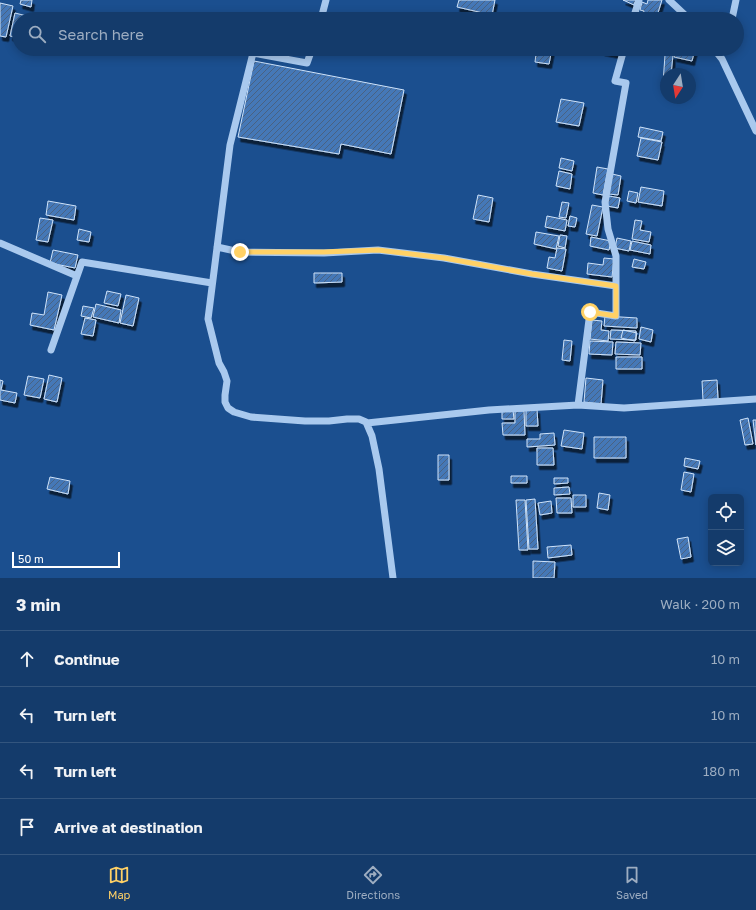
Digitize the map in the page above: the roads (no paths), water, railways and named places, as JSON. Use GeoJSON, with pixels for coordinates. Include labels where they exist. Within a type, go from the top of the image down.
{"type":"FeatureCollection","features":[{"type":"Feature","properties":{"kind":"street"},"geometry":{"type":"LineString","coordinates":[[323,12],[326,0]]}},
{"type":"Feature","properties":{"kind":"street"},"geometry":{"type":"LineString","coordinates":[[635,12],[639,0]]}},
{"type":"Feature","properties":{"kind":"street"},"geometry":{"type":"LineString","coordinates":[[669,0],[682,12]]}},
{"type":"Feature","properties":{"kind":"street"},"geometry":{"type":"LineString","coordinates":[[733,12],[736,0]]}},
{"type":"Feature","properties":{"kind":"street"},"geometry":{"type":"LineString","coordinates":[[252,56],[230,145],[208,319],[219,363],[227,380],[225,402],[228,408],[234,412],[251,417],[305,421],[329,421],[347,418],[359,419],[367,423],[489,410],[578,405],[624,408],[756,399]]}},
{"type":"Feature","properties":{"kind":"street"},"geometry":{"type":"LineString","coordinates":[[269,56],[307,63],[310,56]]}},
{"type":"Feature","properties":{"kind":"street"},"geometry":{"type":"LineString","coordinates":[[578,405],[590,312],[616,316],[616,256],[608,229],[605,202],[626,83],[615,81],[622,56]]}},
{"type":"Feature","properties":{"kind":"street"},"geometry":{"type":"LineString","coordinates":[[720,56],[756,131]]}},
{"type":"Feature","properties":{"kind":"street"},"geometry":{"type":"LineString","coordinates":[[0,243],[77,276]]}},
{"type":"Feature","properties":{"kind":"street"},"geometry":{"type":"LineString","coordinates":[[217,247],[240,252],[324,252],[378,250],[444,258],[532,274],[616,286]]}},
{"type":"Feature","properties":{"kind":"street"},"geometry":{"type":"LineString","coordinates":[[51,350],[82,262],[212,283]]}},
{"type":"Feature","properties":{"kind":"street"},"geometry":{"type":"LineString","coordinates":[[367,423],[372,436],[379,469],[393,578]]}}]}
